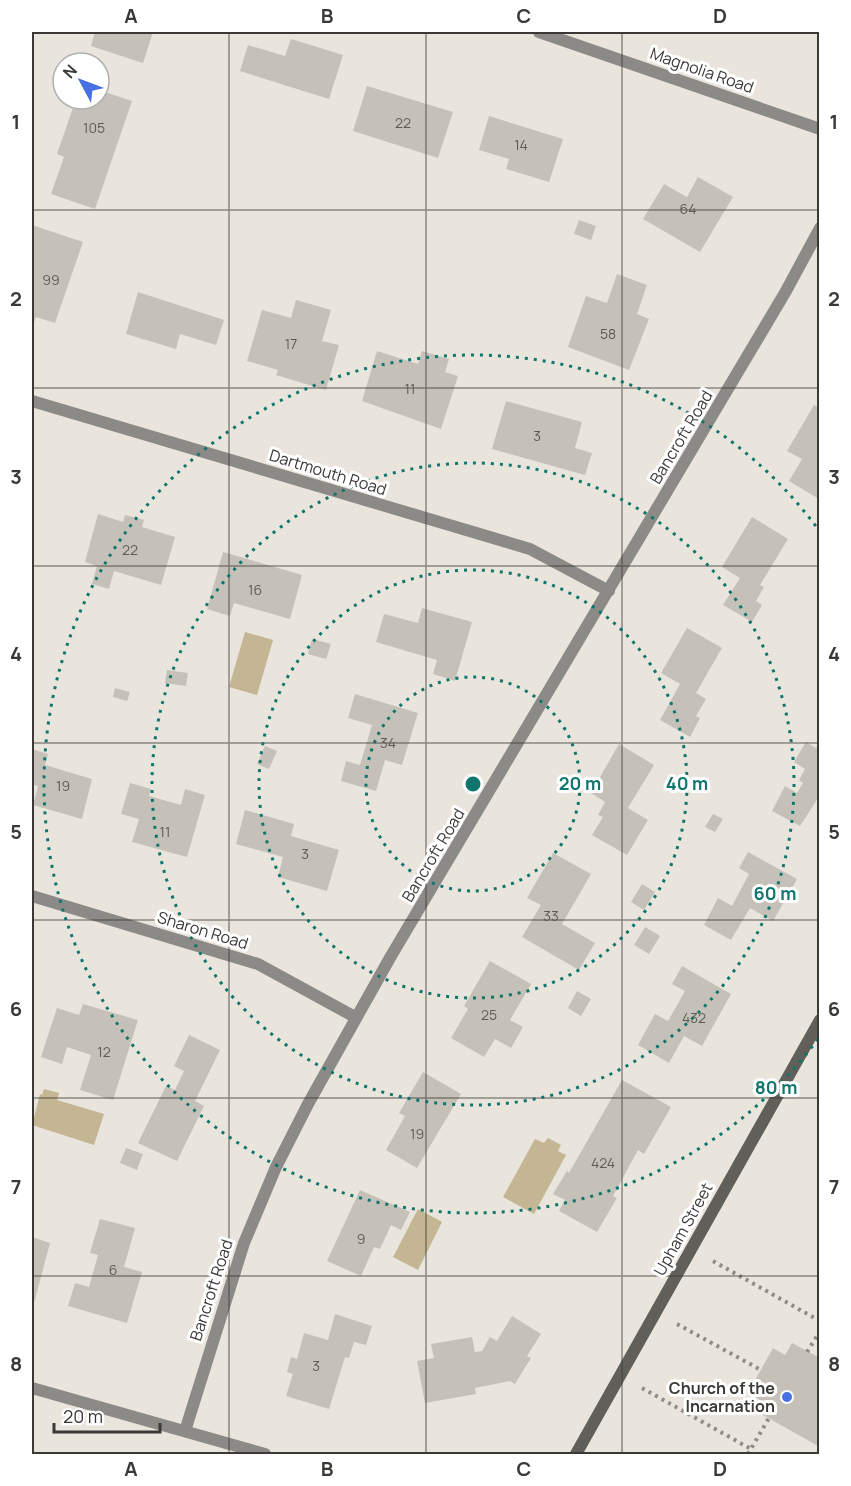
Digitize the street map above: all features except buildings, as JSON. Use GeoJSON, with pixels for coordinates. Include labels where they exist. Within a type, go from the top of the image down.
{"type":"FeatureCollection","features":[{"type":"Feature","properties":{"kind":"main road","name":"Upham Street"},"geometry":{"type":"LineString","coordinates":[[576,1455],[691,1249],[816,1036],[819,1020]]}},
{"type":"Feature","properties":{"kind":"street","name":"Magnolia Road"},"geometry":{"type":"LineString","coordinates":[[539,32],[819,129]]}},
{"type":"Feature","properties":{"kind":"street","name":"Bancroft Road"},"geometry":{"type":"LineString","coordinates":[[185,1431],[230,1283],[256,1211],[308,1104],[355,1017],[780,302],[819,228]]}},
{"type":"Feature","properties":{"kind":"street","name":"Dartmouth Road"},"geometry":{"type":"LineString","coordinates":[[32,402],[530,549],[609,591]]}},
{"type":"Feature","properties":{"kind":"street","name":"Sharon Road"},"geometry":{"type":"LineString","coordinates":[[32,896],[258,964],[355,1017]]}},
{"type":"Feature","properties":{"kind":"street"},"geometry":{"type":"LineString","coordinates":[[32,1388],[265,1455]]}},
{"type":"Feature","properties":{"kind":"path"},"geometry":{"type":"LineString","coordinates":[[691,1249],[819,1321]]}},
{"type":"Feature","properties":{"kind":"path"},"geometry":{"type":"LineString","coordinates":[[656,1312],[761,1370]]}},
{"type":"Feature","properties":{"kind":"path"},"geometry":{"type":"LineString","coordinates":[[807,1352],[819,1331]]}},
{"type":"Feature","properties":{"kind":"path"},"geometry":{"type":"LineString","coordinates":[[620,1376],[751,1449]]}},
{"type":"Feature","properties":{"kind":"path"},"geometry":{"type":"LineString","coordinates":[[748,1455],[769,1418]]}},
{"type":"Feature","properties":{"kind":"shaded area"},"geometry":{"type":"Polygon","coordinates":[[[245,632],[273,640],[257,695],[229,687],[245,632]]]}},
{"type":"Feature","properties":{"kind":"shaded area"},"geometry":{"type":"Polygon","coordinates":[[[44,1089],[59,1093],[57,1100],[104,1114],[94,1145],[32,1125],[40,1094],[42,1095],[44,1089]]]}},
{"type":"Feature","properties":{"kind":"shaded area"},"geometry":{"type":"Polygon","coordinates":[[[548,1138],[561,1145],[558,1151],[566,1155],[534,1214],[503,1197],[535,1139],[544,1143],[548,1138]]]}},
{"type":"Feature","properties":{"kind":"shaded area"},"geometry":{"type":"Polygon","coordinates":[[[418,1209],[442,1222],[418,1270],[393,1257],[418,1209]]]}},
{"type":"Feature","properties":{"kind":"place","name":"Church of the Incarnation"},"geometry":{"type":"Point","coordinates":[787,1397]}}]}
